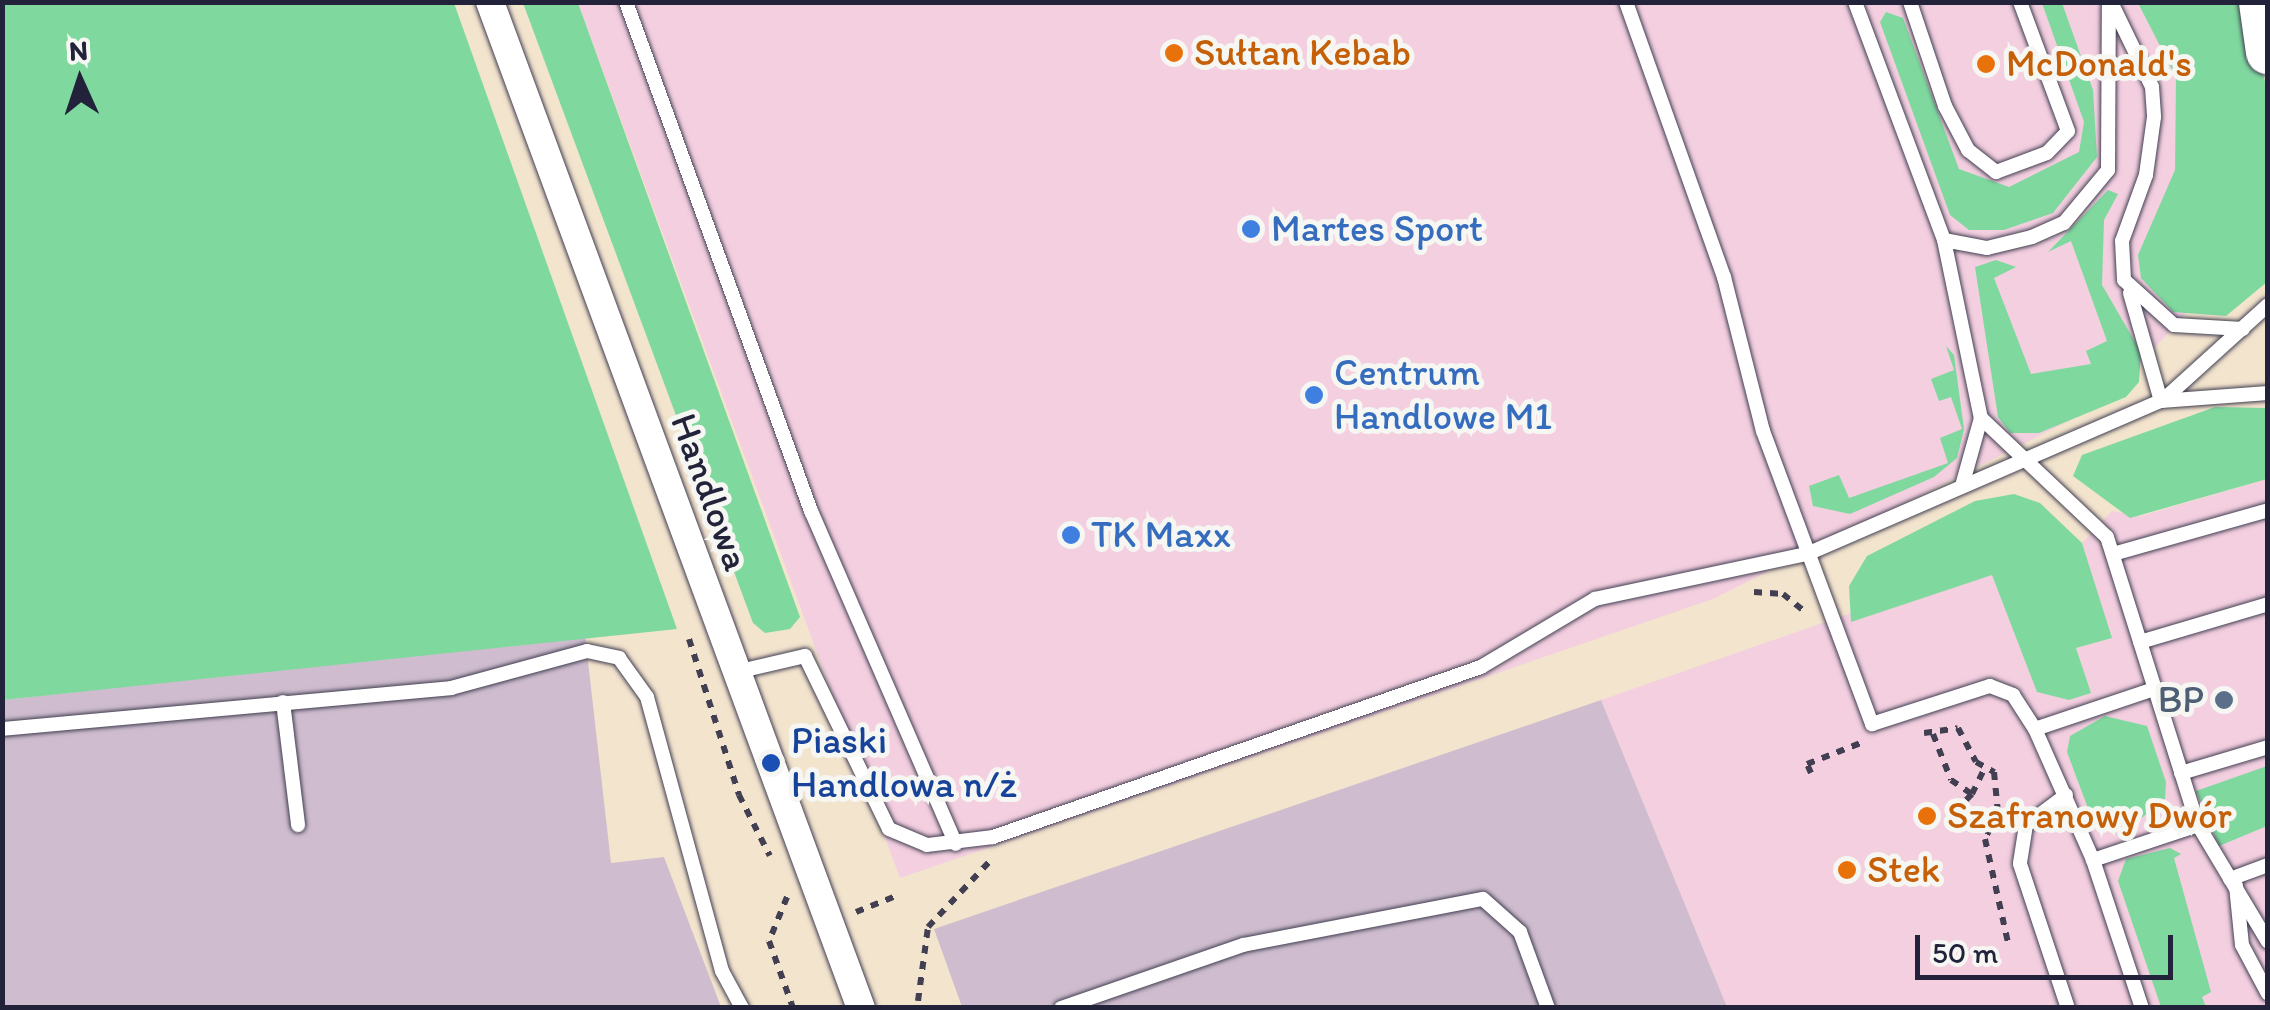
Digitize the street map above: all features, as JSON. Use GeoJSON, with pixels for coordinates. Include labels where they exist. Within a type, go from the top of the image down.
{"type":"FeatureCollection","features":[{"type":"Feature","properties":{"kind":"main road"},"geometry":{"type":"LineString","coordinates":[[2262,2],[2268,52]]}},
{"type":"Feature","properties":{"kind":"street","name":"Handlowa"},"geometry":{"type":"LineString","coordinates":[[490,2],[860,1008]]}},
{"type":"Feature","properties":{"kind":"lane"},"geometry":{"type":"LineString","coordinates":[[626,2],[812,512],[956,844]]}},
{"type":"Feature","properties":{"kind":"lane"},"geometry":{"type":"LineString","coordinates":[[1626,2],[1711,238],[1808,554],[1872,724],[1990,686],[2013,694],[2035,729],[2093,860],[2142,1008]]}},
{"type":"Feature","properties":{"kind":"lane"},"geometry":{"type":"LineString","coordinates":[[1910,2],[1945,106],[1968,150],[1996,172],[2047,152],[2068,132],[2020,2]]}},
{"type":"Feature","properties":{"kind":"lane"},"geometry":{"type":"LineString","coordinates":[[1944,240],[1987,248],[2032,238],[2064,222],[2108,170],[2110,2]]}},
{"type":"Feature","properties":{"kind":"lane"},"geometry":{"type":"LineString","coordinates":[[2110,2],[2152,87],[2154,117],[2146,176],[2122,241],[2130,293],[2162,401]]}},
{"type":"Feature","properties":{"kind":"lane"},"geometry":{"type":"LineString","coordinates":[[1859,3],[1944,240],[1981,418],[1962,486]]}},
{"type":"Feature","properties":{"kind":"lane"},"geometry":{"type":"LineString","coordinates":[[2130,293],[2185,330],[2243,329]]}},
{"type":"Feature","properties":{"kind":"lane"},"geometry":{"type":"LineString","coordinates":[[736,672],[805,656],[880,818],[907,840],[956,844],[1049,822],[1480,667],[1595,599],[1741,572],[1808,554],[2162,401],[2268,305]]}},
{"type":"Feature","properties":{"kind":"lane"},"geometry":{"type":"LineString","coordinates":[[2162,401],[2268,393]]}},
{"type":"Feature","properties":{"kind":"lane"},"geometry":{"type":"LineString","coordinates":[[1981,418],[2097,522],[2113,554],[2198,824],[2268,942]]}},
{"type":"Feature","properties":{"kind":"lane"},"geometry":{"type":"LineString","coordinates":[[2113,554],[2268,510]]}},
{"type":"Feature","properties":{"kind":"lane"},"geometry":{"type":"LineString","coordinates":[[2140,642],[2268,604]]}},
{"type":"Feature","properties":{"kind":"lane"},"geometry":{"type":"LineString","coordinates":[[2,729],[451,688],[587,652],[619,658],[648,697],[722,971],[742,1008]]}},
{"type":"Feature","properties":{"kind":"lane"},"geometry":{"type":"LineString","coordinates":[[2035,729],[2154,689]]}},
{"type":"Feature","properties":{"kind":"lane"},"geometry":{"type":"LineString","coordinates":[[283,702],[298,825]]}},
{"type":"Feature","properties":{"kind":"lane"},"geometry":{"type":"LineString","coordinates":[[2181,773],[2268,747]]}},
{"type":"Feature","properties":{"kind":"lane"},"geometry":{"type":"LineString","coordinates":[[2066,795],[2026,825],[2020,864],[2068,1008]]}},
{"type":"Feature","properties":{"kind":"lane"},"geometry":{"type":"LineString","coordinates":[[2093,860],[2198,824]]}},
{"type":"Feature","properties":{"kind":"lane"},"geometry":{"type":"LineString","coordinates":[[2233,882],[2268,865]]}},
{"type":"Feature","properties":{"kind":"lane"},"geometry":{"type":"LineString","coordinates":[[2233,882],[2242,945],[2268,994]]}},
{"type":"Feature","properties":{"kind":"lane"},"geometry":{"type":"LineString","coordinates":[[1062,1008],[1074,1007],[1243,945],[1483,899],[1520,932],[1548,1008]]}},
{"type":"Feature","properties":{"kind":"path"},"geometry":{"type":"LineString","coordinates":[[1741,572],[1744,591],[1783,594],[1806,613],[1831,615]]}},
{"type":"Feature","properties":{"kind":"path"},"geometry":{"type":"LineString","coordinates":[[688,634],[744,810],[790,893],[768,936],[793,1008]]}},
{"type":"Feature","properties":{"kind":"path"},"geometry":{"type":"LineString","coordinates":[[1908,731],[1933,734],[1958,728],[2000,789],[1986,839],[2008,943]]}},
{"type":"Feature","properties":{"kind":"path"},"geometry":{"type":"LineString","coordinates":[[1933,734],[1951,780],[1972,794]]}},
{"type":"Feature","properties":{"kind":"path"},"geometry":{"type":"LineString","coordinates":[[1811,773],[1807,764],[1872,739]]}},
{"type":"Feature","properties":{"kind":"path"},"geometry":{"type":"LineString","coordinates":[[1964,802],[1984,767]]}},
{"type":"Feature","properties":{"kind":"path"},"geometry":{"type":"LineString","coordinates":[[918,1001],[928,927],[989,862]]}},
{"type":"Feature","properties":{"kind":"path"},"geometry":{"type":"LineString","coordinates":[[852,913],[896,896]]}},
{"type":"Feature","properties":{"kind":"shaded area"},"geometry":{"type":"Polygon","coordinates":[[[578,3],[2176,3],[2261,232],[2103,404],[1713,599],[900,878],[578,3]]]}},
{"type":"Feature","properties":{"kind":"shaded area"},"geometry":{"type":"Polygon","coordinates":[[[2267,479],[2267,1007],[1727,1007],[1601,700],[2033,550],[2090,692],[2076,648],[2111,638],[2082,543],[2112,511],[2141,516],[2267,479]]]}},
{"type":"Feature","properties":{"kind":"shaded area"},"geometry":{"type":"Polygon","coordinates":[[[585,635],[611,863],[664,857],[721,1007],[3,1007],[2,700],[585,635]]]}},
{"type":"Feature","properties":{"kind":"shaded area"},"geometry":{"type":"Polygon","coordinates":[[[1601,700],[1727,1007],[962,1007],[934,929],[1601,700]]]}},
{"type":"Feature","properties":{"kind":"green space"},"geometry":{"type":"Polygon","coordinates":[[[2,3],[454,3],[677,629],[3,700],[2,3]]]}},
{"type":"Feature","properties":{"kind":"green space"},"geometry":{"type":"Polygon","coordinates":[[[523,3],[578,3],[800,617],[790,629],[765,633],[753,623],[523,3]]]}},
{"type":"Feature","properties":{"kind":"green space"},"geometry":{"type":"Polygon","coordinates":[[[2042,3],[2062,3],[2093,90],[2097,157],[2053,213],[2004,230],[1969,230],[1950,215],[1880,22],[1886,12],[1903,18],[1959,169],[2009,187],[2079,152],[2084,122],[2042,3]]]}},
{"type":"Feature","properties":{"kind":"green space"},"geometry":{"type":"Polygon","coordinates":[[[2138,3],[2246,3],[2267,90],[2267,282],[2226,316],[2173,312],[2141,278],[2138,255],[2175,170],[2176,77],[2138,3]]]}},
{"type":"Feature","properties":{"kind":"green space"},"geometry":{"type":"Polygon","coordinates":[[[2108,190],[2118,194],[2104,220],[2102,285],[2141,352],[2139,382],[2126,397],[2039,433],[2010,433],[1998,417],[1975,267],[1996,260],[2016,267],[1994,278],[2031,374],[2091,364],[2086,351],[2107,341],[2071,241],[2048,252],[2108,190]]]}},
{"type":"Feature","properties":{"kind":"green space"},"geometry":{"type":"Polygon","coordinates":[[[1946,346],[1954,355],[1964,429],[1957,458],[1934,477],[1850,514],[1813,506],[1809,486],[1839,475],[1849,498],[1948,463],[1940,438],[1962,429],[1951,397],[1939,401],[1931,379],[1954,370],[1946,346]]]}},
{"type":"Feature","properties":{"kind":"green space"},"geometry":{"type":"Polygon","coordinates":[[[2215,407],[2267,408],[2267,479],[2130,518],[2073,476],[2082,455],[2215,407]]]}},
{"type":"Feature","properties":{"kind":"green space"},"geometry":{"type":"Polygon","coordinates":[[[2014,494],[2040,503],[2082,543],[2112,638],[2076,648],[2091,693],[2069,700],[2037,692],[1992,575],[1851,622],[1849,586],[1867,556],[1975,501],[2014,494]]]}},
{"type":"Feature","properties":{"kind":"green space"},"geometry":{"type":"Polygon","coordinates":[[[2105,716],[2147,726],[2166,782],[2165,799],[2139,820],[2092,819],[2067,752],[2070,736],[2105,716]]]}},
{"type":"Feature","properties":{"kind":"green space"},"geometry":{"type":"Polygon","coordinates":[[[2267,766],[2267,826],[2219,846],[2196,791],[2267,766]]]}},
{"type":"Feature","properties":{"kind":"green space"},"geometry":{"type":"Polygon","coordinates":[[[2170,848],[2181,854],[2174,858],[2211,992],[2202,997],[2206,1007],[2161,1007],[2118,881],[2126,859],[2170,848]]]}},
{"type":"Feature","properties":{"kind":"place","name":"Sułtan Kebab"},"geometry":{"type":"Point","coordinates":[1174,53]}},
{"type":"Feature","properties":{"kind":"place","name":"McDonald's"},"geometry":{"type":"Point","coordinates":[1986,64]}},
{"type":"Feature","properties":{"kind":"place","name":"Martes Sport"},"geometry":{"type":"Point","coordinates":[1251,229]}},
{"type":"Feature","properties":{"kind":"place","name":"Centrum Handlowe M1"},"geometry":{"type":"Point","coordinates":[1314,395]}},
{"type":"Feature","properties":{"kind":"place","name":"TK Maxx"},"geometry":{"type":"Point","coordinates":[1071,535]}},
{"type":"Feature","properties":{"kind":"place","name":"BP"},"geometry":{"type":"Point","coordinates":[2224,700]}},
{"type":"Feature","properties":{"kind":"place","name":"Piaski Handlowa n/ż"},"geometry":{"type":"Point","coordinates":[771,763]}},
{"type":"Feature","properties":{"kind":"place","name":"Szafranowy Dwór"},"geometry":{"type":"Point","coordinates":[1927,816]}},
{"type":"Feature","properties":{"kind":"place","name":"Stek"},"geometry":{"type":"Point","coordinates":[1847,870]}}]}
